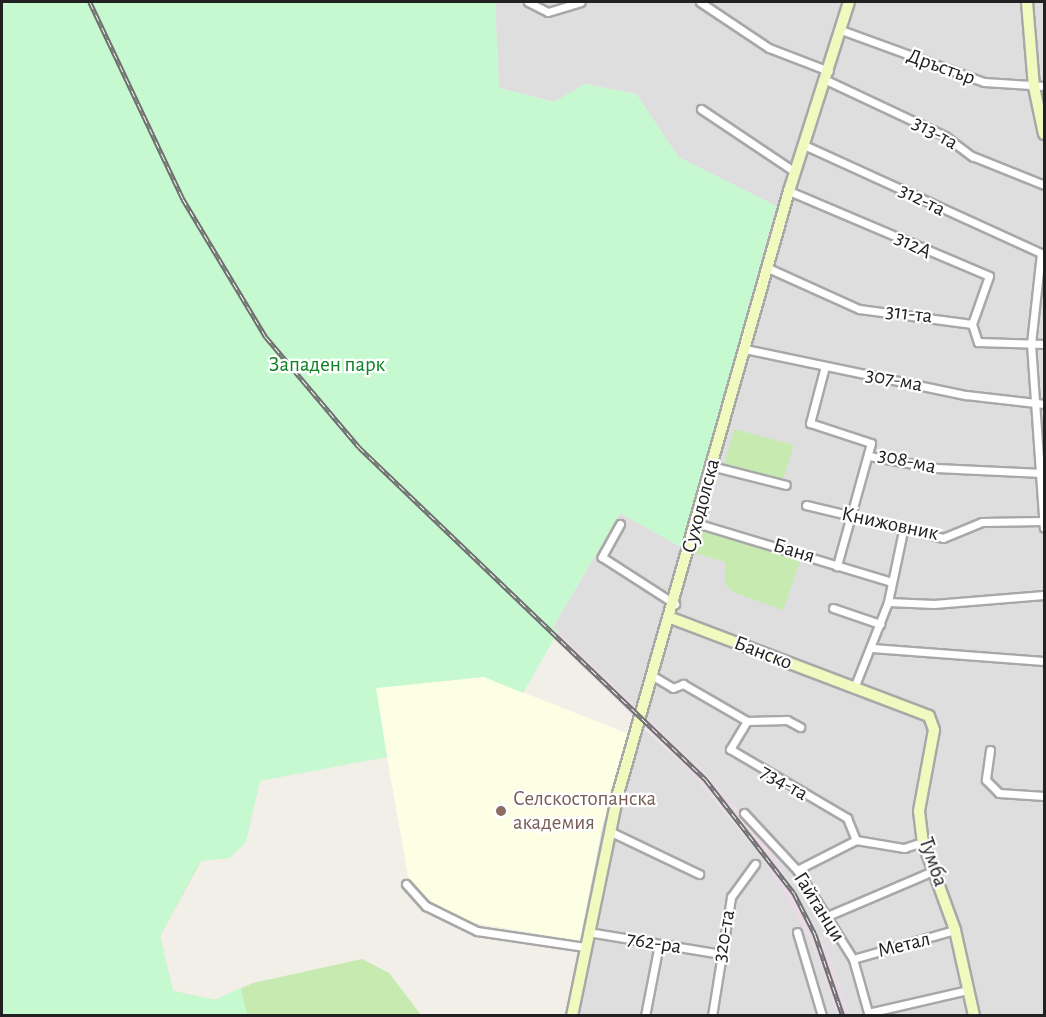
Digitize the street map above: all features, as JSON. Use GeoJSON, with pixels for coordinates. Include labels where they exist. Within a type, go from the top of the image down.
{"type":"FeatureCollection","features":[{"type":"Feature","properties":{"kind":"street"},"geometry":{"type":"LineString","coordinates":[[528,2],[548,12],[580,2]]}},
{"type":"Feature","properties":{"kind":"street","name":"313-та"},"geometry":{"type":"LineString","coordinates":[[700,2],[769,48],[945,136],[972,156],[1044,186]]}},
{"type":"Feature","properties":{"kind":"street","name":"Суходолска"},"geometry":{"type":"LineString","coordinates":[[572,1016],[609,831],[675,604],[711,466],[789,191],[849,2]]}},
{"type":"Feature","properties":{"kind":"street"},"geometry":{"type":"LineString","coordinates":[[1028,2],[1044,134]]}},
{"type":"Feature","properties":{"kind":"street","name":"Дръстър"},"geometry":{"type":"LineString","coordinates":[[841,30],[984,82],[1039,86]]}},
{"type":"Feature","properties":{"kind":"street"},"geometry":{"type":"LineString","coordinates":[[700,110],[795,172]]}},
{"type":"Feature","properties":{"kind":"street","name":"312-та"},"geometry":{"type":"LineString","coordinates":[[804,145],[1041,253],[1031,344]]}},
{"type":"Feature","properties":{"kind":"street","name":"312А"},"geometry":{"type":"LineString","coordinates":[[789,191],[989,276],[972,324]]}},
{"type":"Feature","properties":{"kind":"street","name":"311-та"},"geometry":{"type":"LineString","coordinates":[[768,268],[859,309],[972,324]]}},
{"type":"Feature","properties":{"kind":"street"},"geometry":{"type":"LineString","coordinates":[[972,324],[978,342],[1044,344]]}},
{"type":"Feature","properties":{"kind":"street"},"geometry":{"type":"LineString","coordinates":[[1031,344],[1044,525]]}},
{"type":"Feature","properties":{"kind":"street","name":"307-ма"},"geometry":{"type":"LineString","coordinates":[[745,349],[825,366],[1044,404]]}},
{"type":"Feature","properties":{"kind":"street","name":"308-ма"},"geometry":{"type":"LineString","coordinates":[[825,366],[810,423],[863,437],[871,443],[869,456],[936,468],[1042,473]]}},
{"type":"Feature","properties":{"kind":"street"},"geometry":{"type":"LineString","coordinates":[[837,566],[869,456]]}},
{"type":"Feature","properties":{"kind":"street"},"geometry":{"type":"LineString","coordinates":[[711,466],[786,485]]}},
{"type":"Feature","properties":{"kind":"street","name":"Книжовник"},"geometry":{"type":"LineString","coordinates":[[806,505],[903,531],[943,538],[982,522],[1044,525]]}},
{"type":"Feature","properties":{"kind":"street","name":"Баня"},"geometry":{"type":"LineString","coordinates":[[696,523],[891,582]]}},
{"type":"Feature","properties":{"kind":"street"},"geometry":{"type":"LineString","coordinates":[[620,524],[602,557],[675,604]]}},
{"type":"Feature","properties":{"kind":"street"},"geometry":{"type":"LineString","coordinates":[[855,688],[888,602],[903,531]]}},
{"type":"Feature","properties":{"kind":"street"},"geometry":{"type":"LineString","coordinates":[[888,602],[934,604],[1044,595]]}},
{"type":"Feature","properties":{"kind":"street"},"geometry":{"type":"LineString","coordinates":[[833,608],[880,624]]}},
{"type":"Feature","properties":{"kind":"street","name":"Банско"},"geometry":{"type":"LineString","coordinates":[[671,618],[855,688]]}},
{"type":"Feature","properties":{"kind":"street"},"geometry":{"type":"LineString","coordinates":[[872,648],[1044,660]]}},
{"type":"Feature","properties":{"kind":"street"},"geometry":{"type":"LineString","coordinates":[[653,676],[673,688],[683,684],[747,721],[787,720],[800,727]]}},
{"type":"Feature","properties":{"kind":"street","name":"Тумба"},"geometry":{"type":"LineString","coordinates":[[855,688],[922,712],[933,723],[919,811],[923,842],[955,930],[974,1016]]}},
{"type":"Feature","properties":{"kind":"street","name":"734-та"},"geometry":{"type":"LineString","coordinates":[[747,721],[730,749],[847,818],[856,840]]}},
{"type":"Feature","properties":{"kind":"street"},"geometry":{"type":"LineString","coordinates":[[990,750],[986,780],[999,793],[1044,796]]}},
{"type":"Feature","properties":{"kind":"street","name":"Гайтанци"},"geometry":{"type":"LineString","coordinates":[[744,813],[797,870],[853,959],[869,1014]]}},
{"type":"Feature","properties":{"kind":"street"},"geometry":{"type":"LineString","coordinates":[[609,831],[699,874]]}},
{"type":"Feature","properties":{"kind":"street"},"geometry":{"type":"LineString","coordinates":[[797,870],[856,840],[904,848],[923,842]]}},
{"type":"Feature","properties":{"kind":"street","name":"320-та"},"geometry":{"type":"LineString","coordinates":[[714,1015],[731,897],[754,864]]}},
{"type":"Feature","properties":{"kind":"street"},"geometry":{"type":"LineString","coordinates":[[825,917],[935,870]]}},
{"type":"Feature","properties":{"kind":"street"},"geometry":{"type":"LineString","coordinates":[[406,884],[426,906],[477,931],[585,947]]}},
{"type":"Feature","properties":{"kind":"street","name":"Метал"},"geometry":{"type":"LineString","coordinates":[[853,959],[955,930]]}},
{"type":"Feature","properties":{"kind":"street","name":"762-ра"},"geometry":{"type":"LineString","coordinates":[[588,932],[721,954]]}},
{"type":"Feature","properties":{"kind":"street"},"geometry":{"type":"LineString","coordinates":[[796,932],[822,1016]]}},
{"type":"Feature","properties":{"kind":"street"},"geometry":{"type":"LineString","coordinates":[[645,1016],[660,944]]}},
{"type":"Feature","properties":{"kind":"street"},"geometry":{"type":"LineString","coordinates":[[869,1014],[968,990]]}},
{"type":"Feature","properties":{"kind":"shaded area"},"geometry":{"type":"Polygon","coordinates":[[[495,2],[1044,2],[1044,1015],[849,1015],[829,954],[770,849],[707,775],[553,627],[620,513],[682,547],[776,206],[678,157],[636,94],[585,84],[555,102],[499,88],[495,2]]]}},
{"type":"Feature","properties":{"kind":"shaded area"},"geometry":{"type":"Polygon","coordinates":[[[462,550],[553,627],[707,775],[770,849],[829,954],[849,1015],[838,1015],[811,940],[755,846],[687,768],[462,550]]]}},
{"type":"Feature","properties":{"kind":"shaded area","name":"Селскостопанска академия"},"geometry":{"type":"Polygon","coordinates":[[[484,677],[629,734],[602,828],[580,941],[469,922],[429,903],[409,882],[375,688],[484,677]]]}},
{"type":"Feature","properties":{"kind":"shaded area"},"geometry":{"type":"Polygon","coordinates":[[[634,719],[687,768],[762,856],[811,940],[838,1015],[565,1016],[602,828],[634,719]]]}},
{"type":"Feature","properties":{"kind":"green space","name":"Западен парк"},"geometry":{"type":"Polygon","coordinates":[[[2,2],[495,2],[499,88],[554,102],[585,84],[636,94],[678,157],[776,206],[682,548],[620,513],[553,627],[558,632],[523,693],[484,677],[376,688],[387,757],[260,781],[246,842],[230,858],[200,861],[160,936],[173,991],[215,1000],[241,988],[247,1015],[2,1015],[2,2]]]}},
{"type":"Feature","properties":{"kind":"green space"},"geometry":{"type":"Polygon","coordinates":[[[734,429],[794,445],[782,482],[724,466],[734,429]]]}},
{"type":"Feature","properties":{"kind":"green space"},"geometry":{"type":"Polygon","coordinates":[[[696,523],[803,553],[783,610],[733,592],[725,584],[725,562],[688,551],[696,523]]]}},
{"type":"Feature","properties":{"kind":"green space"},"geometry":{"type":"Polygon","coordinates":[[[2,846],[201,861],[160,936],[173,991],[215,1000],[253,983],[362,959],[389,973],[421,1015],[2,1015],[2,846]]]}},
{"type":"Feature","properties":{"kind":"railway"},"geometry":{"type":"LineString","coordinates":[[90,2],[183,199],[266,337],[359,447],[706,780],[794,893],[815,934],[843,1016]]}},
{"type":"Feature","properties":{"kind":"place","name":"Селскостопанска академия"},"geometry":{"type":"Point","coordinates":[501,811]}}]}
